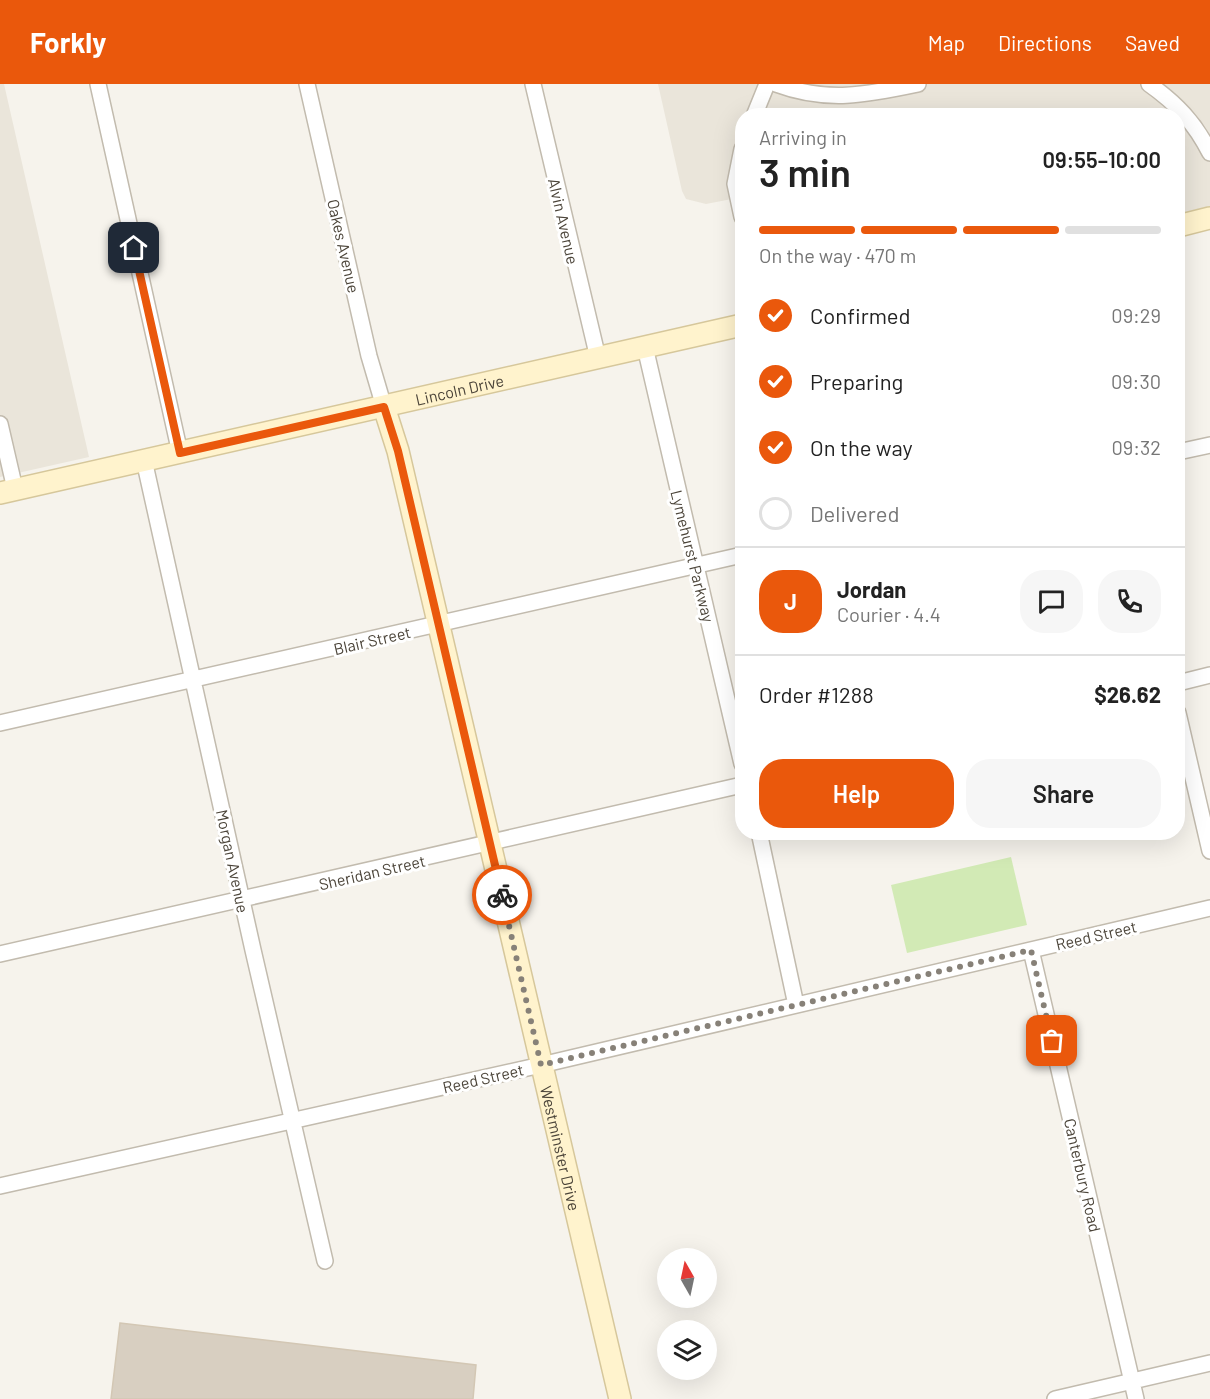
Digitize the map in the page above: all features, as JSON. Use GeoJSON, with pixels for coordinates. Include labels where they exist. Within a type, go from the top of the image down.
{"type":"FeatureCollection","features":[{"type":"Feature","properties":{"kind":"street"},"geometry":{"type":"LineString","coordinates":[[98,84],[180,453]]}},
{"type":"Feature","properties":{"kind":"street","name":"Oakes Avenue"},"geometry":{"type":"LineString","coordinates":[[307,84],[369,356],[384,407]]}},
{"type":"Feature","properties":{"kind":"street","name":"Alvin Avenue"},"geometry":{"type":"LineString","coordinates":[[533,84],[598,358]]}},
{"type":"Feature","properties":{"kind":"street"},"geometry":{"type":"LineString","coordinates":[[757,108],[767,84]]}},
{"type":"Feature","properties":{"kind":"street"},"geometry":{"type":"LineString","coordinates":[[776,84],[816,95],[853,97],[918,84]]}},
{"type":"Feature","properties":{"kind":"street"},"geometry":{"type":"LineString","coordinates":[[1149,84],[1180,108]]}},
{"type":"Feature","properties":{"kind":"street"},"geometry":{"type":"LineString","coordinates":[[1185,113],[1193,122],[1210,153]]}},
{"type":"Feature","properties":{"kind":"street"},"geometry":{"type":"LineString","coordinates":[[1185,224],[1210,218]]}},
{"type":"Feature","properties":{"kind":"street","name":"Lincoln Drive"},"geometry":{"type":"LineString","coordinates":[[7,491],[735,327]]}},
{"type":"Feature","properties":{"kind":"street","name":"Lymehurst Parkway"},"geometry":{"type":"LineString","coordinates":[[645,347],[735,734]]}},
{"type":"Feature","properties":{"kind":"street","name":"Westminster Drive"},"geometry":{"type":"LineString","coordinates":[[384,407],[398,451],[621,1399]]}},
{"type":"Feature","properties":{"kind":"street"},"geometry":{"type":"LineString","coordinates":[[0,424],[7,491]]}},
{"type":"Feature","properties":{"kind":"street"},"geometry":{"type":"LineString","coordinates":[[1185,450],[1210,445]]}},
{"type":"Feature","properties":{"kind":"street","name":"Morgan Avenue"},"geometry":{"type":"LineString","coordinates":[[144,460],[325,1261]]}},
{"type":"Feature","properties":{"kind":"street","name":"Blair Street"},"geometry":{"type":"LineString","coordinates":[[0,723],[735,557]]}},
{"type":"Feature","properties":{"kind":"street"},"geometry":{"type":"LineString","coordinates":[[1185,681],[1210,675]]}},
{"type":"Feature","properties":{"kind":"street"},"geometry":{"type":"LineString","coordinates":[[1185,743],[1210,851]]}},
{"type":"Feature","properties":{"kind":"street","name":"Sheridan Street"},"geometry":{"type":"LineString","coordinates":[[0,954],[490,845],[735,787]]}},
{"type":"Feature","properties":{"kind":"street"},"geometry":{"type":"LineString","coordinates":[[761,840],[796,1005]]}},
{"type":"Feature","properties":{"kind":"street","name":"Reed Street"},"geometry":{"type":"LineString","coordinates":[[0,1186],[541,1065],[1210,908]]}},
{"type":"Feature","properties":{"kind":"street","name":"Canterbury Road"},"geometry":{"type":"LineString","coordinates":[[1031,950],[1136,1399]]}},
{"type":"Feature","properties":{"kind":"street"},"geometry":{"type":"LineString","coordinates":[[1055,1399],[1210,1363]]}},
{"type":"Feature","properties":{"kind":"shaded area"},"geometry":{"type":"Polygon","coordinates":[[[0,84],[4,84],[89,457],[0,477],[0,84]]]}},
{"type":"Feature","properties":{"kind":"shaded area"},"geometry":{"type":"Polygon","coordinates":[[[658,84],[1210,84],[1210,206],[1185,212],[1185,108],[735,108],[735,198],[706,204],[686,199],[682,191],[658,84]]]}},
{"type":"Feature","properties":{"kind":"green space"},"geometry":{"type":"Polygon","coordinates":[[[1011,857],[1027,925],[907,953],[891,885],[1011,857]]]}},
{"type":"Feature","properties":{"kind":"building"},"geometry":{"type":"Polygon","coordinates":[[[120,1323],[476,1365],[473,1399],[111,1399],[120,1323]]]}},
{"type":"Feature","properties":{"kind":"way so far"},"geometry":{"type":"LineString","coordinates":[[502,895],[541,1065],[1031,950],[1052,1041]]}},
{"type":"Feature","properties":{"kind":"route"},"geometry":{"type":"LineString","coordinates":[[134,248],[180,453],[384,407],[398,451],[502,895]]}}]}
